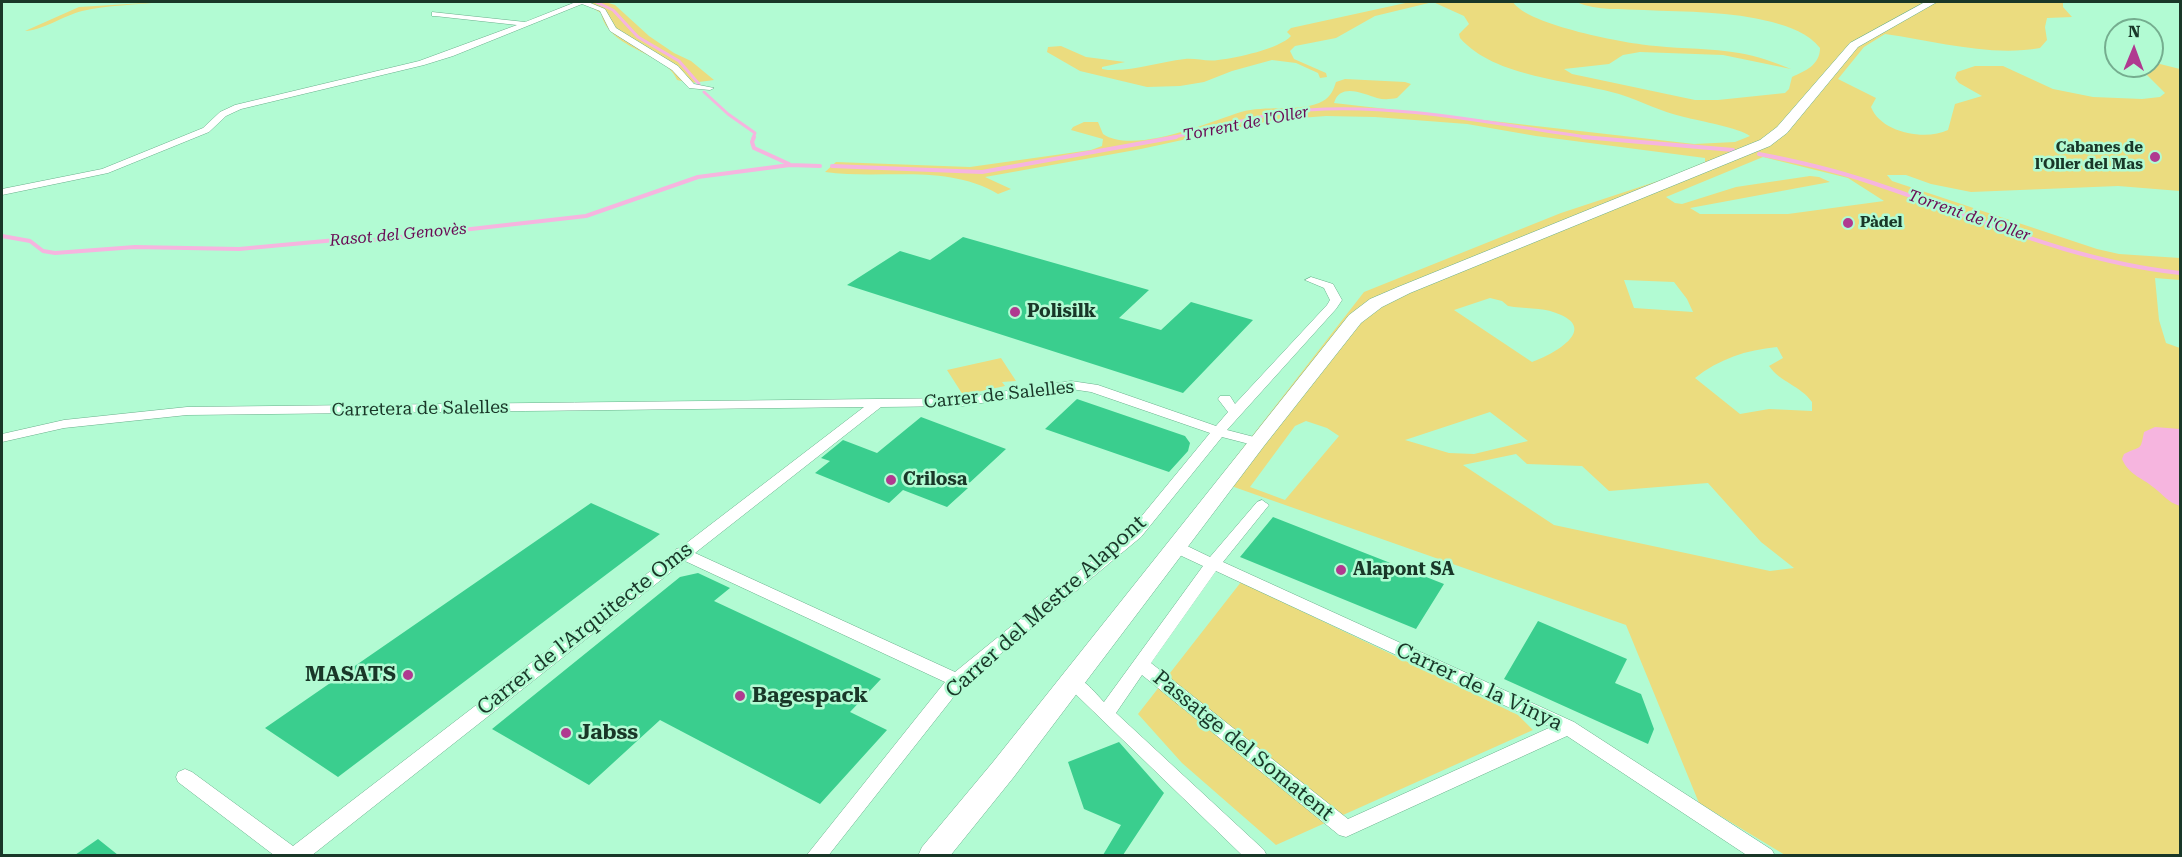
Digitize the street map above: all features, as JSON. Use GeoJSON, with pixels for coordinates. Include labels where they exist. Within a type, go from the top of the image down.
{"type":"FeatureCollection","features":[{"type":"Feature","properties":{"kind":"street"},"geometry":{"type":"LineString","coordinates":[[2,192],[105,171],[206,130],[223,114],[238,107],[421,63],[450,54],[582,2],[603,10],[614,29],[675,68],[692,86],[710,88]]}},
{"type":"Feature","properties":{"kind":"street"},"geometry":{"type":"LineString","coordinates":[[932,855],[974,806],[1257,442],[1356,319],[1376,303],[1765,143],[1782,130],[1854,45],[1932,2]]}},
{"type":"Feature","properties":{"kind":"street"},"geometry":{"type":"LineString","coordinates":[[435,14],[524,23]]}},
{"type":"Feature","properties":{"kind":"street","name":"Carrer del Mestre Alapont"},"geometry":{"type":"LineString","coordinates":[[816,855],[957,680],[1136,533],[1219,432],[1230,406],[1256,390],[1335,302],[1334,292],[1329,286],[1311,280]]}},
{"type":"Feature","properties":{"kind":"street","name":"Carrer de Salelles"},"geometry":{"type":"LineString","coordinates":[[840,403],[962,402],[1071,385],[1093,388],[1219,432],[1257,442]]}},
{"type":"Feature","properties":{"kind":"street","name":"Carretera de Salelles"},"geometry":{"type":"LineString","coordinates":[[2,438],[64,424],[187,411],[840,403]]}},
{"type":"Feature","properties":{"kind":"street","name":"Carrer de l'Arquitecte Oms"},"geometry":{"type":"LineString","coordinates":[[296,855],[876,404]]}},
{"type":"Feature","properties":{"kind":"street"},"geometry":{"type":"LineString","coordinates":[[1106,713],[1212,565],[1262,505]]}},
{"type":"Feature","properties":{"kind":"street","name":"Carrer de la Vinya"},"geometry":{"type":"LineString","coordinates":[[1176,547],[1568,727],[1765,855]]}},
{"type":"Feature","properties":{"kind":"street"},"geometry":{"type":"LineString","coordinates":[[681,554],[957,680]]}},
{"type":"Feature","properties":{"kind":"street","name":"Passatge del Somatent"},"geometry":{"type":"LineString","coordinates":[[1140,664],[1346,829],[1568,727]]}},
{"type":"Feature","properties":{"kind":"street"},"geometry":{"type":"LineString","coordinates":[[1072,682],[1257,855]]}},
{"type":"Feature","properties":{"kind":"street"},"geometry":{"type":"LineString","coordinates":[[185,777],[291,855]]}},
{"type":"Feature","properties":{"kind":"shaded area"},"geometry":{"type":"Polygon","coordinates":[[[162,2],[82,11],[38,29],[25,31],[79,7],[162,2]]]}},
{"type":"Feature","properties":{"kind":"shaded area"},"geometry":{"type":"Polygon","coordinates":[[[582,2],[605,2],[615,5],[649,36],[674,53],[691,61],[714,80],[691,83],[677,80],[662,63],[615,35],[606,25],[601,13],[582,2]]]}},
{"type":"Feature","properties":{"kind":"shaded area"},"geometry":{"type":"Polygon","coordinates":[[[1410,2],[1433,2],[1375,16],[1336,38],[1295,46],[1290,51],[1294,59],[1326,73],[1327,77],[1320,78],[1318,73],[1296,63],[1272,60],[1232,71],[1204,82],[1180,86],[1147,87],[1080,71],[1047,52],[1048,47],[1061,46],[1086,57],[1125,62],[1102,67],[1102,69],[1128,69],[1185,59],[1214,60],[1246,55],[1285,41],[1291,36],[1287,32],[1291,28],[1410,2]]]}},
{"type":"Feature","properties":{"kind":"shaded area"},"geometry":{"type":"Polygon","coordinates":[[[1433,2],[1513,2],[1537,18],[1579,32],[1642,44],[1739,53],[1791,69],[1723,55],[1640,52],[1623,55],[1609,64],[1564,69],[1572,74],[1695,100],[1718,100],[1785,93],[1789,89],[1792,77],[1807,70],[1815,63],[1820,48],[1798,31],[1756,18],[1709,13],[1601,8],[1576,2],[2063,2],[2063,7],[2072,17],[2047,18],[2045,27],[2047,40],[2040,48],[2001,51],[1885,34],[1864,47],[1838,79],[1876,98],[1871,107],[1884,123],[1905,132],[1928,135],[1948,130],[1955,104],[1982,96],[1959,83],[1955,78],[1957,72],[1975,66],[2003,66],[2053,89],[2093,97],[2142,99],[2160,97],[2165,93],[2150,78],[2164,78],[2164,65],[2180,69],[2180,191],[2118,186],[1971,192],[1931,184],[1906,175],[1887,175],[1892,181],[2097,249],[2119,254],[2180,258],[2180,280],[2155,278],[2159,320],[2166,343],[2180,348],[2180,855],[1785,855],[1699,803],[1626,625],[1217,481],[1364,292],[1561,213],[1664,179],[1705,162],[1705,158],[1536,136],[1467,124],[1326,116],[1274,120],[1141,149],[985,177],[1011,189],[998,194],[978,184],[935,176],[825,172],[836,162],[970,167],[1091,150],[1102,146],[1103,139],[1071,130],[1073,127],[1084,122],[1098,122],[1103,134],[1117,139],[1133,141],[1152,139],[1172,135],[1241,112],[1310,106],[1325,99],[1330,95],[1336,82],[1345,79],[1411,84],[1397,98],[1382,99],[1347,91],[1341,93],[1334,103],[1694,144],[1735,142],[1750,136],[1729,128],[1667,112],[1619,94],[1513,70],[1493,62],[1460,38],[1459,34],[1469,24],[1464,16],[1433,2]],[[1763,157],[1666,197],[1675,203],[1682,204],[1736,187],[1810,176],[1830,182],[1690,208],[1700,214],[1788,214],[1884,201],[1848,178],[1763,157]],[[1624,280],[1634,308],[1693,312],[1687,299],[1674,282],[1624,280]],[[1490,298],[1454,310],[1532,362],[1560,348],[1573,334],[1574,326],[1569,319],[1556,313],[1508,306],[1502,301],[1490,298]],[[1777,347],[1733,356],[1695,378],[1740,414],[1769,409],[1812,411],[1812,402],[1769,366],[1783,358],[1777,347]],[[1490,412],[1405,440],[1449,453],[1474,454],[1528,441],[1490,412]],[[1306,421],[1295,426],[1250,487],[1285,500],[1339,436],[1327,428],[1306,421]],[[1516,454],[1463,465],[1554,525],[1770,571],[1794,568],[1761,542],[1708,483],[1609,491],[1582,466],[1527,464],[1516,454]]]}},
{"type":"Feature","properties":{"kind":"shaded area"},"geometry":{"type":"Polygon","coordinates":[[[1001,358],[1016,381],[1002,382],[1005,386],[963,395],[947,370],[1001,358]]]}},
{"type":"Feature","properties":{"kind":"shaded area"},"geometry":{"type":"Polygon","coordinates":[[[2155,427],[2180,429],[2180,506],[2132,472],[2122,459],[2124,454],[2139,447],[2144,432],[2155,427]]]}},
{"type":"Feature","properties":{"kind":"shaded area"},"geometry":{"type":"Polygon","coordinates":[[[1241,582],[1518,715],[1533,730],[1276,845],[1182,763],[1138,714],[1241,582]]]}},
{"type":"Feature","properties":{"kind":"building","name":"Polisilk"},"geometry":{"type":"Polygon","coordinates":[[[963,237],[1149,290],[1119,318],[1161,330],[1191,302],[1253,320],[1183,393],[847,285],[900,251],[930,260],[963,237]]]}},
{"type":"Feature","properties":{"kind":"building"},"geometry":{"type":"Polygon","coordinates":[[[1077,399],[1185,436],[1190,443],[1188,451],[1169,472],[1045,429],[1077,399]]]}},
{"type":"Feature","properties":{"kind":"building"},"geometry":{"type":"Polygon","coordinates":[[[921,417],[1006,449],[947,507],[903,490],[889,503],[815,473],[830,461],[821,458],[843,440],[877,453],[921,417]]]}},
{"type":"Feature","properties":{"kind":"building","name":"MASATS"},"geometry":{"type":"Polygon","coordinates":[[[591,503],[660,534],[338,777],[265,728],[591,503]]]}},
{"type":"Feature","properties":{"kind":"building","name":"Alapont SA"},"geometry":{"type":"Polygon","coordinates":[[[1273,517],[1444,584],[1416,629],[1240,557],[1273,517]]]}},
{"type":"Feature","properties":{"kind":"building","name":"Bagespack"},"geometry":{"type":"Polygon","coordinates":[[[698,573],[730,588],[714,601],[881,679],[850,712],[887,730],[820,804],[660,720],[589,785],[492,729],[680,577],[698,573]]]}},
{"type":"Feature","properties":{"kind":"building"},"geometry":{"type":"Polygon","coordinates":[[[1538,621],[1627,659],[1615,683],[1641,694],[1654,729],[1648,744],[1504,679],[1538,621]]]}},
{"type":"Feature","properties":{"kind":"building"},"geometry":{"type":"Polygon","coordinates":[[[1119,742],[1164,793],[1123,855],[1103,855],[1121,825],[1084,809],[1068,762],[1119,742]]]}},
{"type":"Feature","properties":{"kind":"building"},"geometry":{"type":"Polygon","coordinates":[[[98,839],[118,855],[75,855],[98,839]]]}},
{"type":"Feature","properties":{"kind":"waterway"},"geometry":{"type":"LineString","coordinates":[[596,2],[613,10],[638,37],[679,61],[699,84]]}},
{"type":"Feature","properties":{"kind":"waterway"},"geometry":{"type":"LineString","coordinates":[[704,92],[728,114],[755,133],[753,138]]}},
{"type":"Feature","properties":{"kind":"waterway","name":"Torrent de l'Oller"},"geometry":{"type":"LineString","coordinates":[[1170,138],[1273,114],[1343,109],[1451,117],[1593,138]]}},
{"type":"Feature","properties":{"kind":"waterway"},"geometry":{"type":"LineString","coordinates":[[754,137],[752,142],[754,148],[789,164]]}},
{"type":"Feature","properties":{"kind":"waterway","name":"Torrent de l'Oller"},"geometry":{"type":"LineString","coordinates":[[832,166],[982,172],[1176,137]]}},
{"type":"Feature","properties":{"kind":"waterway","name":"Torrent de l'Oller"},"geometry":{"type":"LineString","coordinates":[[1583,137],[1593,138]]}},
{"type":"Feature","properties":{"kind":"waterway","name":"Torrent de l'Oller"},"geometry":{"type":"LineString","coordinates":[[1593,138],[1733,150]]}},
{"type":"Feature","properties":{"kind":"waterway","name":"Torrent de l'Oller"},"geometry":{"type":"LineString","coordinates":[[1759,154],[1815,166],[1856,178],[2061,248],[2139,267],[2180,273]]}},
{"type":"Feature","properties":{"kind":"waterway","name":"Rasot del Genovès"},"geometry":{"type":"LineString","coordinates":[[2,236],[30,241],[43,251],[55,253],[135,247],[239,249],[336,240],[365,241],[586,216],[698,177],[790,165],[820,166]]}},
{"type":"Feature","properties":{"kind":"place","name":"Cabanes de l'Oller del Mas"},"geometry":{"type":"Point","coordinates":[2155,157]}},
{"type":"Feature","properties":{"kind":"place","name":"Pàdel"},"geometry":{"type":"Point","coordinates":[1848,223]}},
{"type":"Feature","properties":{"kind":"place","name":"Polisilk"},"geometry":{"type":"Point","coordinates":[1015,312]}},
{"type":"Feature","properties":{"kind":"place","name":"Crilosa"},"geometry":{"type":"Point","coordinates":[891,480]}},
{"type":"Feature","properties":{"kind":"place","name":"Alapont SA"},"geometry":{"type":"Point","coordinates":[1341,570]}},
{"type":"Feature","properties":{"kind":"place","name":"MASATS"},"geometry":{"type":"Point","coordinates":[408,675]}},
{"type":"Feature","properties":{"kind":"place","name":"Bagespack"},"geometry":{"type":"Point","coordinates":[740,696]}},
{"type":"Feature","properties":{"kind":"place","name":"Jabss"},"geometry":{"type":"Point","coordinates":[566,733]}}]}
